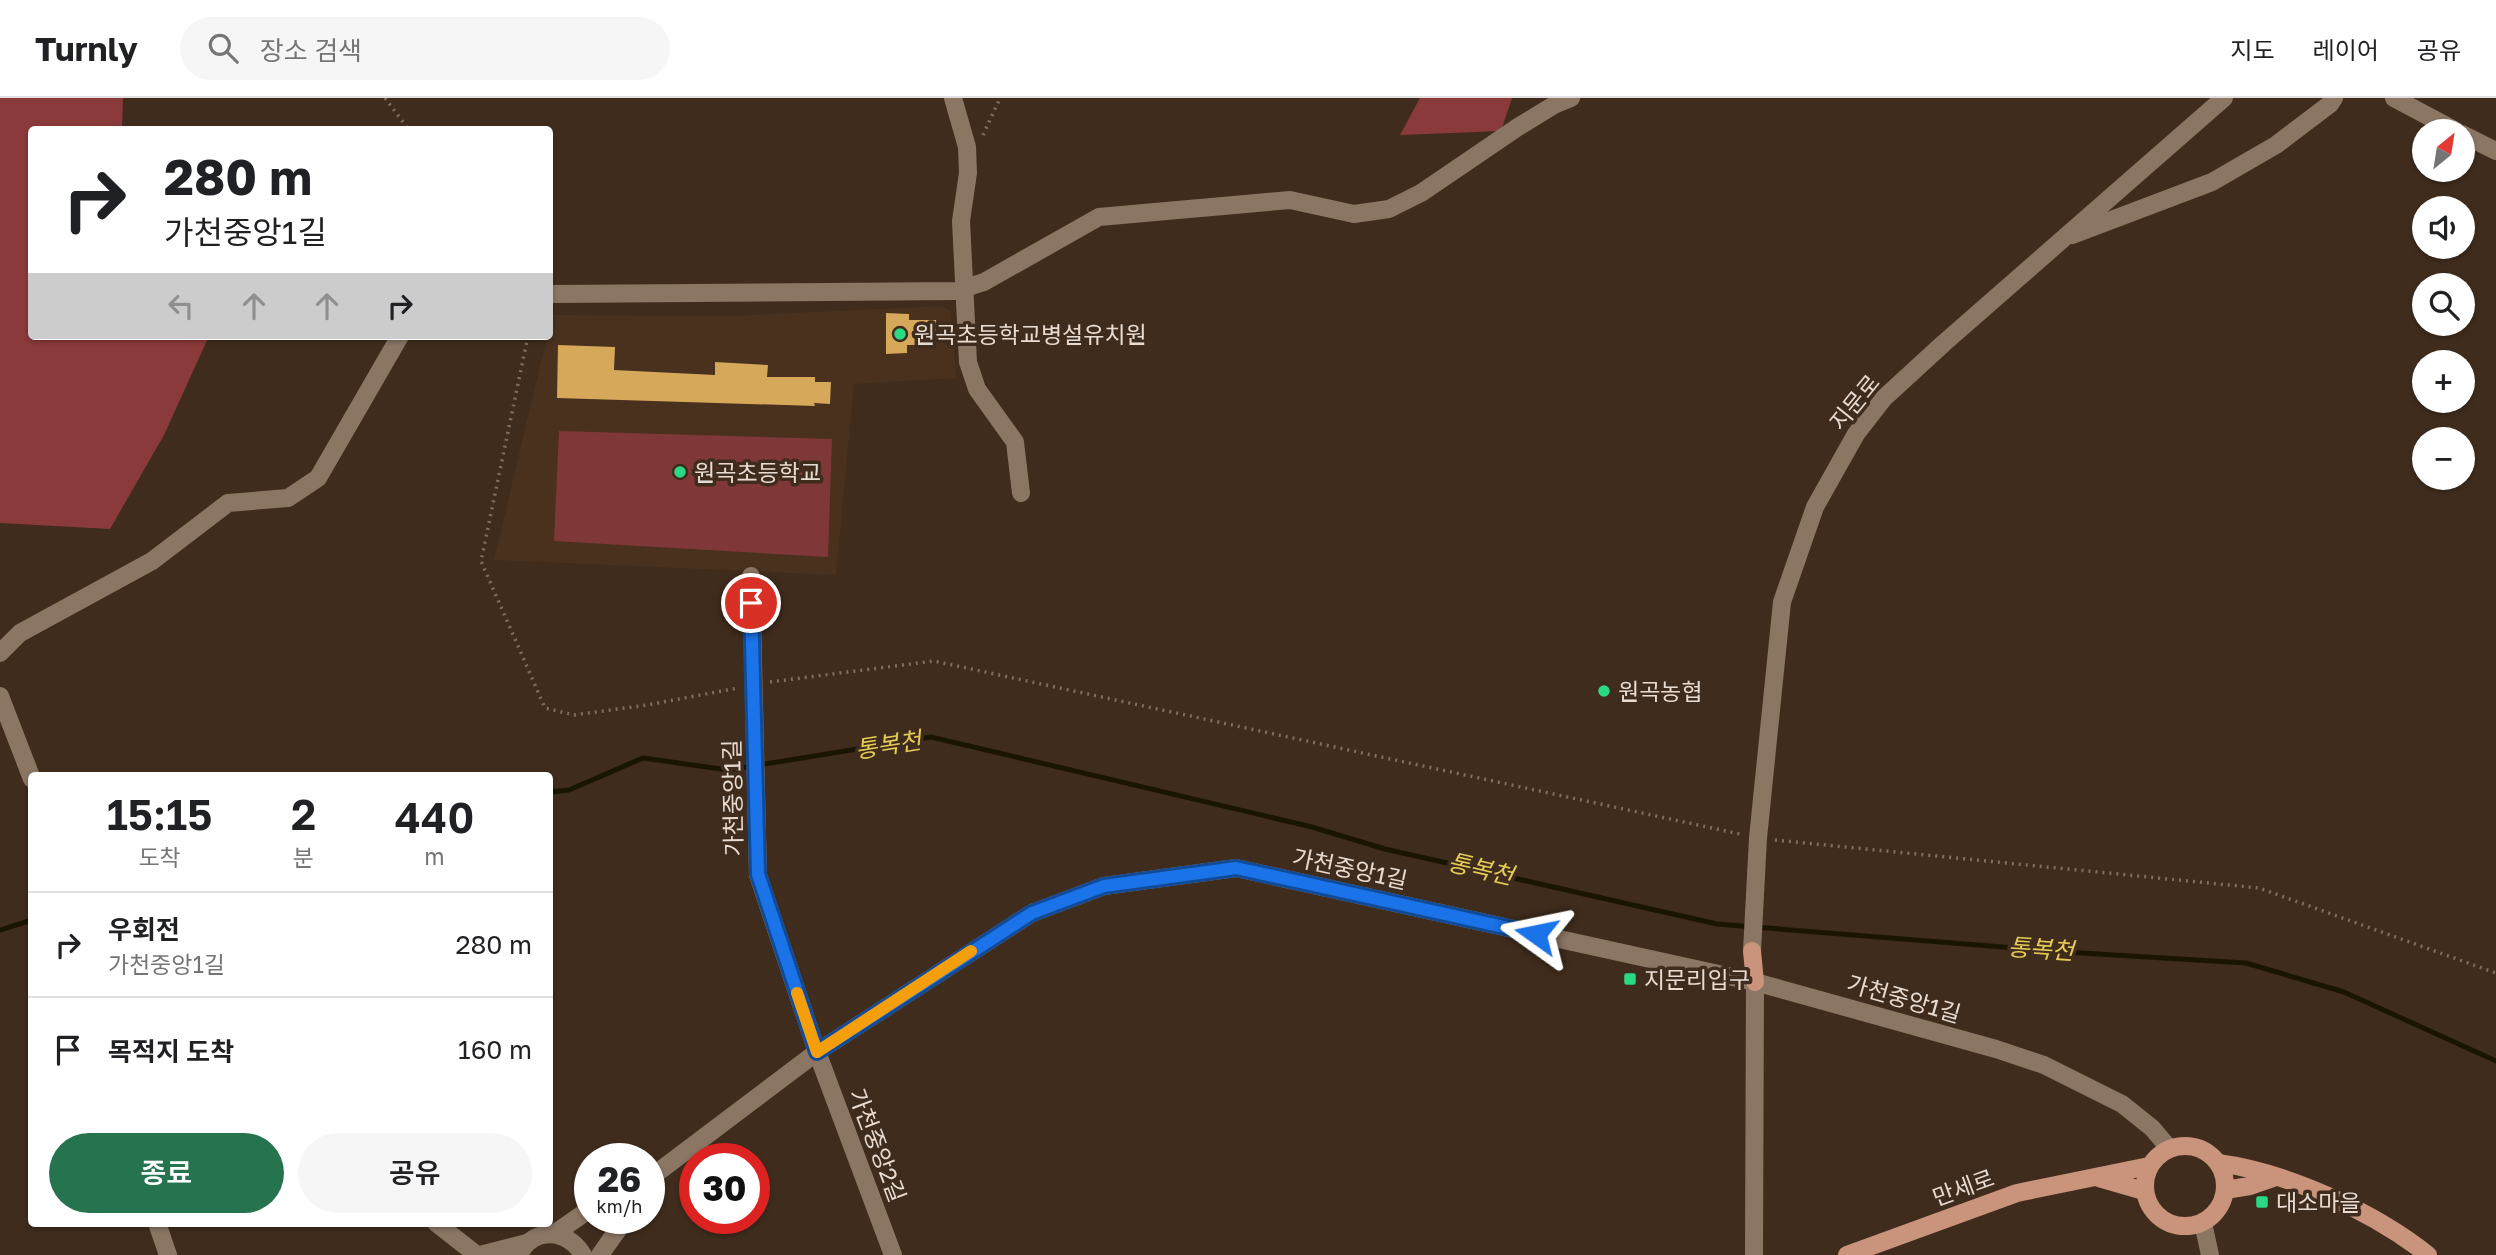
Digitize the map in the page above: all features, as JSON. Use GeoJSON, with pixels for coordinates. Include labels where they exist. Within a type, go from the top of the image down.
{"type":"FeatureCollection","features":[{"type":"Feature","properties":{"kind":"main road"},"geometry":{"type":"LineString","coordinates":[[1752,951],[1755,982]]}},
{"type":"Feature","properties":{"kind":"main road"},"geometry":{"type":"LineString","coordinates":[[2196,1147],[2209,1153],[2218,1163],[2224,1176],[2225,1190],[2214,1215],[2203,1223],[2178,1226],[2166,1222],[2155,1214],[2148,1204],[2144,1191],[2149,1166],[2169,1148],[2196,1147]]}},
{"type":"Feature","properties":{"kind":"main road"},"geometry":{"type":"LineString","coordinates":[[2218,1163],[2248,1167],[2307,1188],[2362,1213],[2408,1239],[2428,1255]]}},
{"type":"Feature","properties":{"kind":"main road","name":"만세로"},"geometry":{"type":"LineString","coordinates":[[1847,1255],[2017,1193],[2149,1166]]}},
{"type":"Feature","properties":{"kind":"main road"},"geometry":{"type":"LineString","coordinates":[[2225,1190],[2250,1186],[2276,1177]]}},
{"type":"Feature","properties":{"kind":"main road","name":"만세로"},"geometry":{"type":"LineString","coordinates":[[2099,1178],[2144,1191]]}},
{"type":"Feature","properties":{"kind":"street"},"geometry":{"type":"LineString","coordinates":[[953,98],[967,147],[968,173],[961,221],[968,362],[977,389],[1015,442],[1021,493]]}},
{"type":"Feature","properties":{"kind":"street"},"geometry":{"type":"LineString","coordinates":[[553,294],[956,291],[984,282],[1099,217],[1290,201],[1354,214],[1390,209],[1421,194],[1518,127],[1571,98]]}},
{"type":"Feature","properties":{"kind":"street","name":"지문로"},"geometry":{"type":"LineString","coordinates":[[1752,951],[1758,838],[1782,602],[1815,507],[1856,434],[1884,398],[2224,98]]}},
{"type":"Feature","properties":{"kind":"street"},"geometry":{"type":"LineString","coordinates":[[2062,239],[2212,182],[2276,145],[2330,104],[2334,98]]}},
{"type":"Feature","properties":{"kind":"street"},"geometry":{"type":"LineString","coordinates":[[2395,98],[2434,119]]}},
{"type":"Feature","properties":{"kind":"street"},"geometry":{"type":"LineString","coordinates":[[2475,140],[2496,151]]}},
{"type":"Feature","properties":{"kind":"street"},"geometry":{"type":"LineString","coordinates":[[0,653],[20,633],[152,561],[228,503],[288,498],[318,478],[398,340]]}},
{"type":"Feature","properties":{"kind":"street","name":"가천중앙1길"},"geometry":{"type":"LineString","coordinates":[[751,576],[758,874],[817,1052]]}},
{"type":"Feature","properties":{"kind":"street"},"geometry":{"type":"LineString","coordinates":[[0,696],[29,772]]}},
{"type":"Feature","properties":{"kind":"street","name":"가천중앙1길"},"geometry":{"type":"LineString","coordinates":[[665,1167],[817,1052],[1032,913],[1104,886],[1236,868],[1755,982],[1996,1049],[2044,1066],[2122,1104],[2152,1128],[2169,1148]]}},
{"type":"Feature","properties":{"kind":"street"},"geometry":{"type":"LineString","coordinates":[[1754,1255],[1755,982]]}},
{"type":"Feature","properties":{"kind":"street","name":"가천중앙2길"},"geometry":{"type":"LineString","coordinates":[[817,1052],[893,1255]]}},
{"type":"Feature","properties":{"kind":"street"},"geometry":{"type":"LineString","coordinates":[[441,1227],[479,1255],[523,1249],[535,1238],[554,1234],[574,1220]]}},
{"type":"Feature","properties":{"kind":"street"},"geometry":{"type":"LineString","coordinates":[[2203,1223],[2210,1255]]}},
{"type":"Feature","properties":{"kind":"street"},"geometry":{"type":"LineString","coordinates":[[158,1227],[167,1255]]}},
{"type":"Feature","properties":{"kind":"street"},"geometry":{"type":"LineString","coordinates":[[554,1234],[572,1241],[583,1255]]}},
{"type":"Feature","properties":{"kind":"street"},"geometry":{"type":"LineString","coordinates":[[600,1255],[615,1234]]}},
{"type":"Feature","properties":{"kind":"path"},"geometry":{"type":"LineString","coordinates":[[385,98],[406,126]]}},
{"type":"Feature","properties":{"kind":"path"},"geometry":{"type":"LineString","coordinates":[[527,340],[481,561],[545,708],[575,715],[647,705],[753,685],[934,662],[1758,838],[2259,888],[2496,973]]}},
{"type":"Feature","properties":{"kind":"shaded area"},"geometry":{"type":"Polygon","coordinates":[[[0,98],[123,98],[122,126],[28,126],[28,340],[207,340],[164,435],[110,529],[0,523],[0,98]]]}},
{"type":"Feature","properties":{"kind":"shaded area"},"geometry":{"type":"Polygon","coordinates":[[[1420,98],[1512,98],[1501,131],[1400,135],[1420,98]]]}},
{"type":"Feature","properties":{"kind":"shaded area","name":"원곡초등학교"},"geometry":{"type":"Polygon","coordinates":[[[942,306],[951,311],[956,378],[854,384],[836,575],[494,560],[546,340],[553,340],[553,315],[733,316],[942,306]]]}},
{"type":"Feature","properties":{"kind":"shaded area"},"geometry":{"type":"Polygon","coordinates":[[[559,431],[832,439],[828,557],[554,541],[559,431]]]}},
{"type":"Feature","properties":{"kind":"building"},"geometry":{"type":"Polygon","coordinates":[[[886,313],[909,314],[909,320],[936,320],[936,345],[907,345],[907,353],[886,354],[886,313]]]}},
{"type":"Feature","properties":{"kind":"building"},"geometry":{"type":"Polygon","coordinates":[[[558,345],[615,347],[614,370],[715,375],[715,362],[768,365],[767,377],[815,377],[815,382],[831,382],[830,404],[814,403],[815,406],[557,398],[558,345]]]}},
{"type":"Feature","properties":{"kind":"waterway","name":"통복천"},"geometry":{"type":"LineString","coordinates":[[553,792],[569,790],[643,758],[728,770],[931,737],[1312,827],[1385,849],[1717,924],[2065,952],[2246,963],[2344,992],[2496,1061]]}},
{"type":"Feature","properties":{"kind":"waterway","name":"통복천"},"geometry":{"type":"LineString","coordinates":[[0,930],[28,921]]}},
{"type":"Feature","properties":{"kind":"slow traffic"},"geometry":{"type":"LineString","coordinates":[[797,993],[817,1052],[971,951]]}},
{"type":"Feature","properties":{"kind":"place","name":"원곡초등학교병설유치원"},"geometry":{"type":"Point","coordinates":[900,334]}},
{"type":"Feature","properties":{"kind":"place","name":"원곡초등학교"},"geometry":{"type":"Point","coordinates":[680,472]}},
{"type":"Feature","properties":{"kind":"place","name":"원곡농협"},"geometry":{"type":"Point","coordinates":[1604,691]}},
{"type":"Feature","properties":{"kind":"place","name":"지문리입구"},"geometry":{"type":"Point","coordinates":[1630,979]}},
{"type":"Feature","properties":{"kind":"place","name":"대소마을"},"geometry":{"type":"Point","coordinates":[2262,1202]}},
{"type":"Feature","properties":{"kind":"route"},"geometry":{"type":"LineString","coordinates":[[751,603],[758,874],[817,1052],[1032,913],[1104,886],[1236,868],[1536,934]]}}]}
